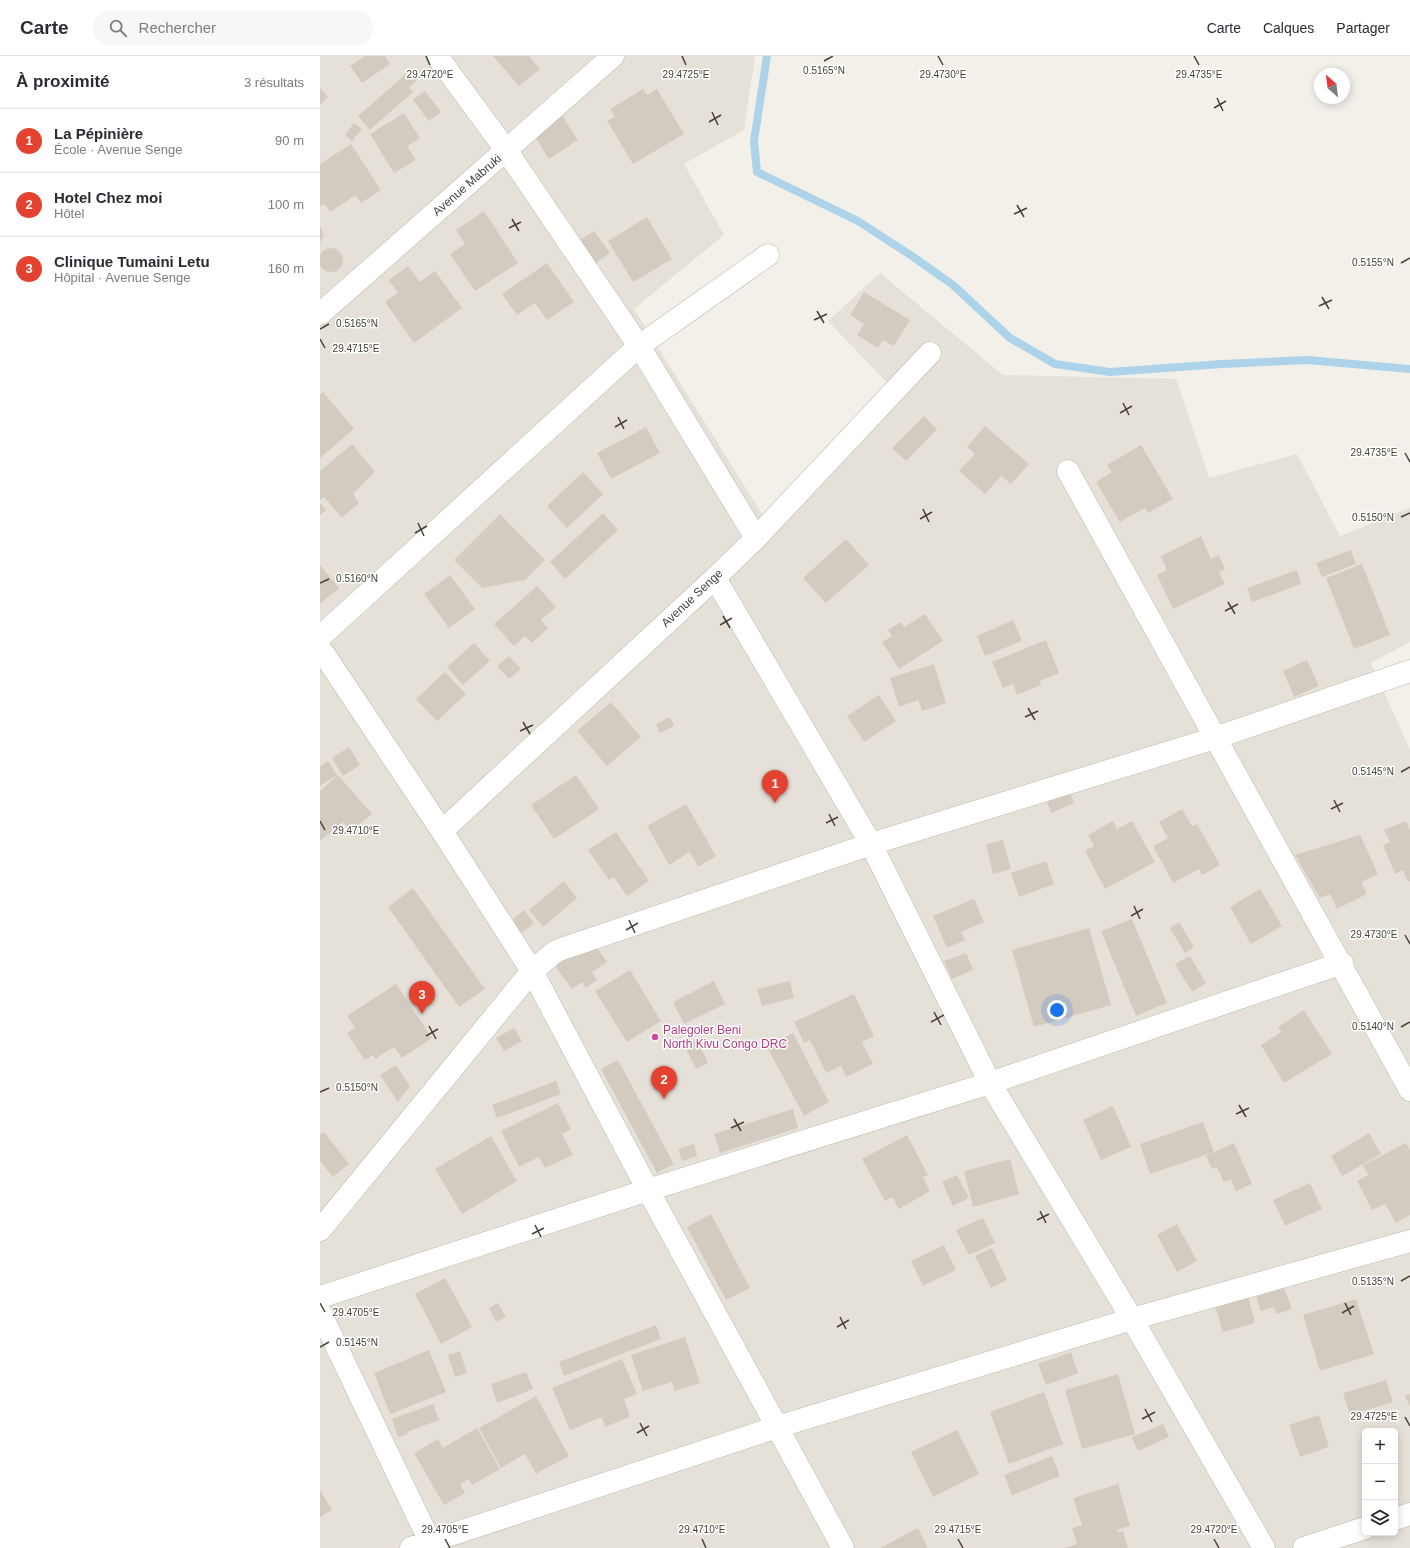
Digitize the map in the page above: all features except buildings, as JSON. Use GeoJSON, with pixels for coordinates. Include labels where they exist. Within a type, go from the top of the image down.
{"type":"FeatureCollection","features":[{"type":"Feature","properties":{"kind":"street"},"geometry":{"type":"LineString","coordinates":[[437,56],[506,150],[640,346],[756,538]]}},
{"type":"Feature","properties":{"kind":"street","name":"Avenue Mabruki"},"geometry":{"type":"LineString","coordinates":[[320,314],[613,56]]}},
{"type":"Feature","properties":{"kind":"street"},"geometry":{"type":"LineString","coordinates":[[320,637],[640,346],[768,255]]}},
{"type":"Feature","properties":{"kind":"street","name":"Avenue Senge"},"geometry":{"type":"LineString","coordinates":[[442,831],[715,578],[756,538],[930,353]]}},
{"type":"Feature","properties":{"kind":"street"},"geometry":{"type":"LineString","coordinates":[[1068,471],[1215,738],[1342,964],[1410,1090]]}},
{"type":"Feature","properties":{"kind":"street"},"geometry":{"type":"LineString","coordinates":[[715,578],[871,844],[990,1083],[1132,1320],[1264,1548]]}},
{"type":"Feature","properties":{"kind":"street"},"geometry":{"type":"LineString","coordinates":[[320,648],[442,831],[532,971],[648,1190],[843,1548]]}},
{"type":"Feature","properties":{"kind":"street"},"geometry":{"type":"LineString","coordinates":[[320,1230],[532,971],[556,951],[871,844],[1215,738],[1410,671]]}},
{"type":"Feature","properties":{"kind":"street"},"geometry":{"type":"LineString","coordinates":[[320,1297],[648,1190],[990,1083],[1342,964]]}},
{"type":"Feature","properties":{"kind":"street"},"geometry":{"type":"LineString","coordinates":[[320,1312],[424,1546],[777,1427],[1132,1320],[1410,1241]]}},
{"type":"Feature","properties":{"kind":"street"},"geometry":{"type":"LineString","coordinates":[[1398,1517],[1410,1514]]}},
{"type":"Feature","properties":{"kind":"street"},"geometry":{"type":"LineString","coordinates":[[1304,1548],[1362,1529]]}},
{"type":"Feature","properties":{"kind":"shaded area"},"geometry":{"type":"Polygon","coordinates":[[[320,56],[755,56],[744,130],[684,164],[724,235],[634,309],[772,530],[893,389],[828,321],[880,273],[1003,375],[1176,379],[1209,478],[1297,454],[1340,536],[1410,508],[1410,642],[1371,663],[1410,750],[1410,1548],[320,1548],[320,56]]]}},
{"type":"Feature","properties":{"kind":"waterway"},"geometry":{"type":"LineString","coordinates":[[767,56],[754,141],[757,172],[858,221],[953,285],[1010,338],[1055,364],[1110,372],[1307,360],[1410,369]]}},
{"type":"Feature","properties":{"kind":"place","name":"La Pépinière"},"geometry":{"type":"Point","coordinates":[775,803]}},
{"type":"Feature","properties":{"kind":"place","name":"Clinique Tumaini Letu"},"geometry":{"type":"Point","coordinates":[422,1014]}},
{"type":"Feature","properties":{"kind":"place","name":"Palegoler Beni North Kivu Congo DRC"},"geometry":{"type":"Point","coordinates":[655,1037]}},
{"type":"Feature","properties":{"kind":"place","name":"Hotel Chez moi"},"geometry":{"type":"Point","coordinates":[664,1099]}}]}
